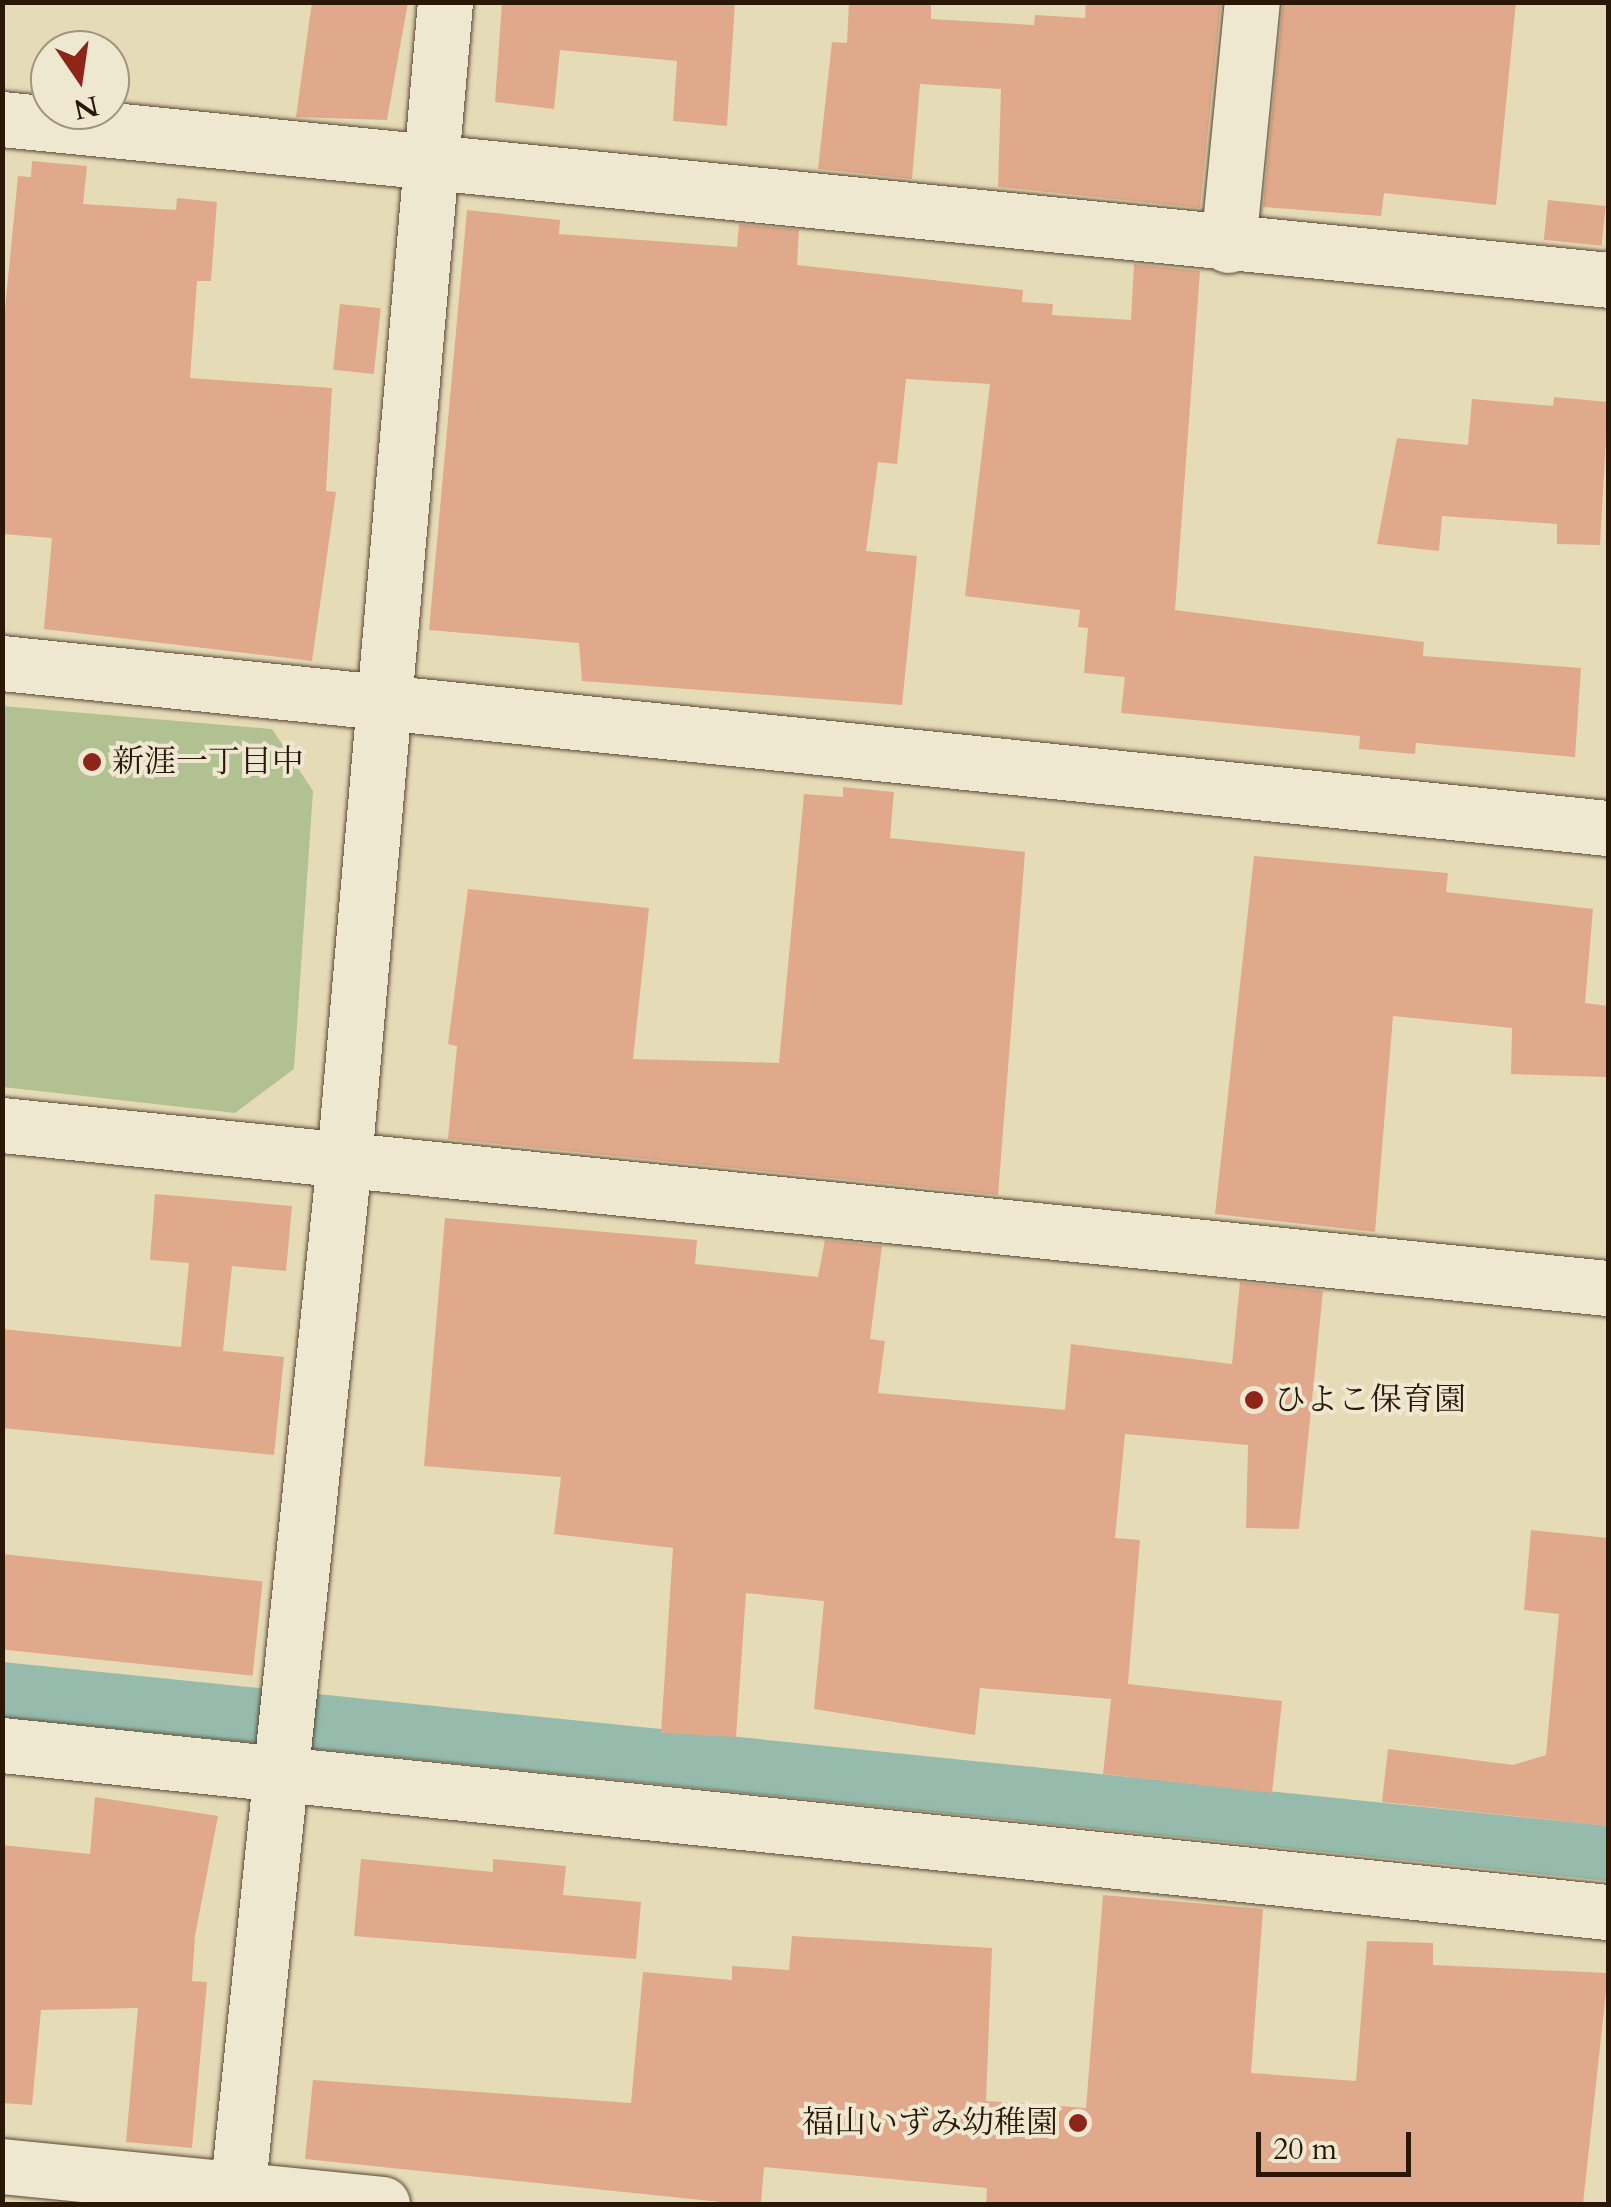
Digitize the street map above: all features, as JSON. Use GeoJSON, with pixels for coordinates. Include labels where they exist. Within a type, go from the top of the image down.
{"type":"FeatureCollection","features":[{"type":"Feature","properties":{"kind":"street"},"geometry":{"type":"LineString","coordinates":[[237,2197],[344,1160],[377,701],[445,2]]}},
{"type":"Feature","properties":{"kind":"street"},"geometry":{"type":"LineString","coordinates":[[1228,245],[1252,2]]}},
{"type":"Feature","properties":{"kind":"street"},"geometry":{"type":"LineString","coordinates":[[2,119],[1228,245],[1608,280]]}},
{"type":"Feature","properties":{"kind":"street"},"geometry":{"type":"LineString","coordinates":[[2,663],[1608,828]]}},
{"type":"Feature","properties":{"kind":"street"},"geometry":{"type":"LineString","coordinates":[[2,1125],[1608,1288]]}},
{"type":"Feature","properties":{"kind":"street"},"geometry":{"type":"LineString","coordinates":[[2,1745],[279,1762],[1608,1912]]}},
{"type":"Feature","properties":{"kind":"street"},"geometry":{"type":"LineString","coordinates":[[2,2166],[237,2197],[382,2204]]}},
{"type":"Feature","properties":{"kind":"green space"},"geometry":{"type":"Polygon","coordinates":[[[2,706],[272,729],[313,791],[294,1069],[235,1113],[3,1087],[2,706]]]}},
{"type":"Feature","properties":{"kind":"building"},"geometry":{"type":"Polygon","coordinates":[[[312,2],[408,2],[387,120],[296,117],[312,2]]]}},
{"type":"Feature","properties":{"kind":"building"},"geometry":{"type":"Polygon","coordinates":[[[502,2],[735,2],[727,126],[673,121],[677,61],[560,50],[554,109],[495,102],[502,2]]]}},
{"type":"Feature","properties":{"kind":"building"},"geometry":{"type":"Polygon","coordinates":[[[849,2],[931,2],[931,19],[1034,25],[1035,15],[1085,18],[1086,2],[1221,2],[1200,208],[998,187],[1001,89],[920,84],[912,179],[818,169],[832,42],[847,43],[849,2]]]}},
{"type":"Feature","properties":{"kind":"building"},"geometry":{"type":"Polygon","coordinates":[[[1283,2],[1516,2],[1496,205],[1384,193],[1381,216],[1263,207],[1283,2]]]}},
{"type":"Feature","properties":{"kind":"building"},"geometry":{"type":"Polygon","coordinates":[[[32,161],[87,166],[83,204],[176,210],[177,198],[217,202],[211,281],[197,281],[190,378],[332,388],[326,491],[336,492],[312,661],[44,629],[52,538],[2,534],[2,340],[18,176],[31,177],[32,161]]]}},
{"type":"Feature","properties":{"kind":"building"},"geometry":{"type":"Polygon","coordinates":[[[1548,200],[1606,206],[1602,246],[1544,240],[1548,200]]]}},
{"type":"Feature","properties":{"kind":"building"},"geometry":{"type":"Polygon","coordinates":[[[467,210],[560,220],[559,234],[737,247],[739,224],[799,230],[797,265],[1023,290],[1022,302],[1053,304],[1052,315],[1131,320],[1134,264],[1200,271],[1175,610],[1424,642],[1423,656],[1581,668],[1575,757],[1416,743],[1415,754],[1359,749],[1360,736],[1121,713],[1125,677],[1084,673],[1088,628],[1078,627],[1080,610],[965,596],[990,384],[906,379],[897,464],[878,462],[866,551],[917,556],[902,705],[582,681],[579,643],[429,630],[467,210]]]}},
{"type":"Feature","properties":{"kind":"building"},"geometry":{"type":"Polygon","coordinates":[[[340,304],[381,308],[374,374],[333,370],[340,304]]]}},
{"type":"Feature","properties":{"kind":"building"},"geometry":{"type":"Polygon","coordinates":[[[1554,397],[1608,402],[1600,545],[1557,544],[1557,524],[1442,516],[1439,551],[1377,544],[1397,438],[1468,445],[1472,399],[1553,406],[1554,397]]]}},
{"type":"Feature","properties":{"kind":"building"},"geometry":{"type":"Polygon","coordinates":[[[843,787],[894,792],[890,838],[1025,852],[998,1195],[448,1139],[457,1046],[448,1044],[468,889],[649,908],[633,1059],[779,1063],[804,794],[843,797],[843,787]]]}},
{"type":"Feature","properties":{"kind":"building"},"geometry":{"type":"Polygon","coordinates":[[[1254,856],[1448,873],[1446,892],[1593,909],[1585,1003],[1608,1006],[1608,1077],[1511,1074],[1512,1028],[1393,1016],[1375,1232],[1215,1214],[1254,856]]]}},
{"type":"Feature","properties":{"kind":"building"},"geometry":{"type":"Polygon","coordinates":[[[155,1194],[292,1206],[286,1271],[232,1266],[223,1351],[284,1357],[274,1455],[2,1428],[2,1329],[181,1347],[189,1263],[150,1260],[155,1194]]]}},
{"type":"Feature","properties":{"kind":"building"},"geometry":{"type":"Polygon","coordinates":[[[445,1218],[697,1240],[695,1264],[818,1277],[825,1240],[882,1246],[870,1339],[885,1341],[878,1393],[1065,1410],[1071,1344],[1232,1364],[1240,1282],[1323,1291],[1299,1529],[1246,1528],[1248,1445],[1125,1434],[1115,1538],[1140,1540],[1128,1684],[1282,1701],[1272,1793],[1103,1774],[1111,1699],[980,1688],[975,1735],[814,1709],[824,1601],[746,1593],[736,1737],[661,1733],[673,1548],[554,1534],[561,1477],[424,1466],[445,1218]]]}},
{"type":"Feature","properties":{"kind":"building"},"geometry":{"type":"Polygon","coordinates":[[[1531,1530],[1608,1538],[1608,1826],[1382,1802],[1388,1749],[1513,1765],[1546,1755],[1559,1614],[1524,1610],[1531,1530]]]}},
{"type":"Feature","properties":{"kind":"building"},"geometry":{"type":"Polygon","coordinates":[[[2,1554],[263,1581],[253,1676],[2,1650],[2,1554]]]}},
{"type":"Feature","properties":{"kind":"building"},"geometry":{"type":"Polygon","coordinates":[[[95,1797],[218,1816],[195,1936],[192,1981],[207,1982],[192,2148],[126,2142],[138,2008],[41,2010],[32,2105],[2,2103],[2,1845],[90,1854],[95,1797]]]}},
{"type":"Feature","properties":{"kind":"building"},"geometry":{"type":"Polygon","coordinates":[[[361,1859],[493,1872],[493,1859],[566,1866],[563,1895],[641,1902],[636,1959],[354,1936],[361,1859]]]}},
{"type":"Feature","properties":{"kind":"building"},"geometry":{"type":"Polygon","coordinates":[[[1103,1895],[1263,1909],[1251,2073],[1356,2081],[1367,1941],[1433,1943],[1433,1965],[1608,1973],[1583,2204],[986,2204],[987,2188],[764,2167],[761,2204],[740,2204],[305,2159],[313,2080],[631,2103],[643,1972],[732,1980],[732,1966],[789,1970],[792,1936],[992,1948],[986,2101],[1086,2108],[1103,1895]]]}},
{"type":"Feature","properties":{"kind":"waterway"},"geometry":{"type":"LineString","coordinates":[[2,1689],[1608,1853]]}},
{"type":"Feature","properties":{"kind":"place","name":"新涯一丁目中"},"geometry":{"type":"Point","coordinates":[92,762]}},
{"type":"Feature","properties":{"kind":"place","name":"ひよこ保育園"},"geometry":{"type":"Point","coordinates":[1254,1400]}},
{"type":"Feature","properties":{"kind":"place","name":"福山いずみ幼稚園"},"geometry":{"type":"Point","coordinates":[1078,2123]}}]}
